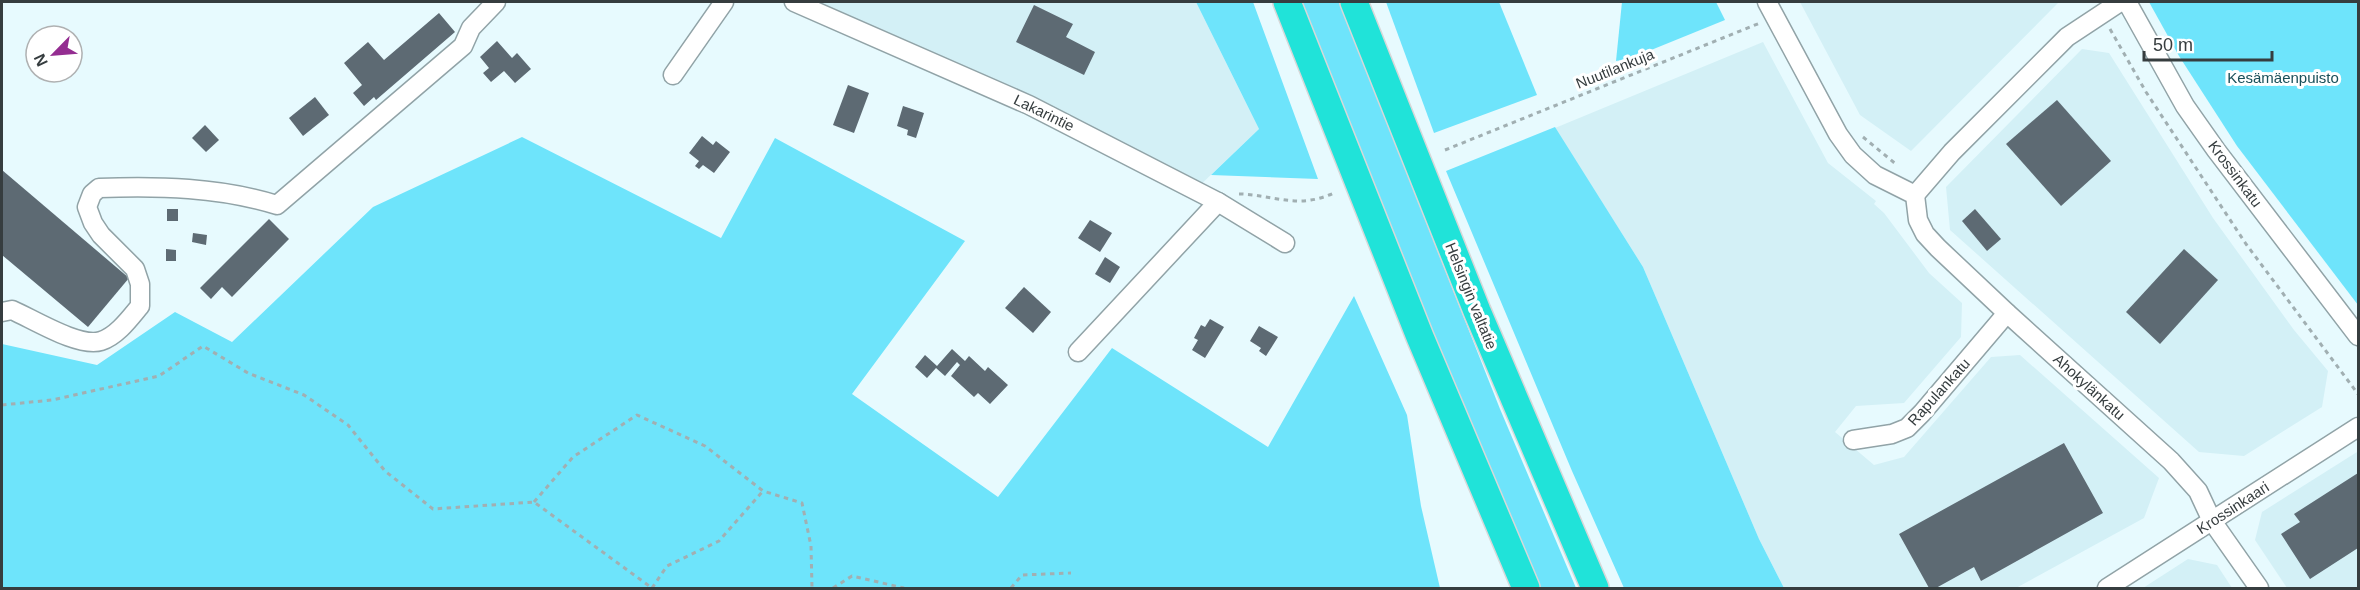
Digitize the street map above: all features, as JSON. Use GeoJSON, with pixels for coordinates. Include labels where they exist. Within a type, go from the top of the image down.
{"type":"FeatureCollection","features":[{"type":"Feature","properties":{"kind":"highway"},"geometry":{"type":"LineString","coordinates":[[1287,2],[1420,337],[1526,588]]}},
{"type":"Feature","properties":{"kind":"highway","name":"Helsingin valtatie"},"geometry":{"type":"LineString","coordinates":[[1354,2],[1477,311],[1595,588]]}},
{"type":"Feature","properties":{"kind":"street"},"geometry":{"type":"LineString","coordinates":[[2,312],[12,310],[80,341],[101,341],[123,326],[140,306],[140,284],[135,269],[93,224],[87,207],[93,194],[99,188],[166,187],[244,195],[277,204],[463,46],[471,28],[496,2]]}},
{"type":"Feature","properties":{"kind":"street"},"geometry":{"type":"LineString","coordinates":[[673,75],[724,2]]}},
{"type":"Feature","properties":{"kind":"street","name":"Lakarintie"},"geometry":{"type":"LineString","coordinates":[[794,2],[1029,105],[1218,202],[1285,243]]}},
{"type":"Feature","properties":{"kind":"street"},"geometry":{"type":"LineString","coordinates":[[1771,9],[1838,134],[1853,155],[1875,175],[1915,195],[1952,152],[2042,60],[2067,37],[2120,2]]}},
{"type":"Feature","properties":{"kind":"street","name":"Krossinkatu"},"geometry":{"type":"LineString","coordinates":[[2127,2],[2185,106],[2358,336]]}},
{"type":"Feature","properties":{"kind":"street","name":"Ahokylänkatu"},"geometry":{"type":"LineString","coordinates":[[1915,195],[1918,220],[1925,234],[2007,313],[2171,461],[2198,491],[2212,521],[2259,588]]}},
{"type":"Feature","properties":{"kind":"street"},"geometry":{"type":"LineString","coordinates":[[1078,352],[1218,202]]}},
{"type":"Feature","properties":{"kind":"street","name":"Rapulankatu"},"geometry":{"type":"LineString","coordinates":[[1853,440],[1892,434],[1907,428],[2007,313]]}},
{"type":"Feature","properties":{"kind":"street","name":"Krossinkaari"},"geometry":{"type":"LineString","coordinates":[[2107,588],[2358,427]]}},
{"type":"Feature","properties":{"kind":"path","name":"Nuutilankuja"},"geometry":{"type":"LineString","coordinates":[[1445,150],[1771,9]]}},
{"type":"Feature","properties":{"kind":"path"},"geometry":{"type":"LineString","coordinates":[[2101,14],[2146,92],[2246,244],[2358,394]]}},
{"type":"Feature","properties":{"kind":"path"},"geometry":{"type":"LineString","coordinates":[[1858,131],[1884,156],[1902,168]]}},
{"type":"Feature","properties":{"kind":"path"},"geometry":{"type":"LineString","coordinates":[[1218,202],[1231,194],[1253,194],[1290,201],[1311,200],[1334,194]]}},
{"type":"Feature","properties":{"kind":"path"},"geometry":{"type":"LineString","coordinates":[[2,405],[52,400],[159,376],[203,346],[248,373],[304,395],[348,425],[385,471],[433,509],[534,502],[652,588],[667,566],[719,541],[763,492]]}},
{"type":"Feature","properties":{"kind":"path"},"geometry":{"type":"LineString","coordinates":[[534,502],[573,457],[637,415],[705,446],[763,492],[802,503],[811,546],[812,588]]}},
{"type":"Feature","properties":{"kind":"path"},"geometry":{"type":"LineString","coordinates":[[1011,588],[1022,575],[1071,573]]}},
{"type":"Feature","properties":{"kind":"path"},"geometry":{"type":"LineString","coordinates":[[832,588],[852,576],[904,588]]}},
{"type":"Feature","properties":{"kind":"shaded area"},"geometry":{"type":"Polygon","coordinates":[[[794,2],[1196,2],[1259,129],[1195,190],[794,2]]]}},
{"type":"Feature","properties":{"kind":"shaded area"},"geometry":{"type":"Polygon","coordinates":[[[1800,2],[2059,2],[1911,151],[1860,115],[1800,2]]]}},
{"type":"Feature","properties":{"kind":"shaded area"},"geometry":{"type":"Polygon","coordinates":[[[1763,42],[1828,163],[1876,201],[1874,204],[1884,213],[1929,273],[1962,303],[1961,337],[1904,403],[1856,406],[1835,432],[1874,465],[1904,457],[1991,357],[2020,355],[2159,478],[2144,518],[2016,588],[1784,588],[1759,539],[1643,267],[1555,128],[1763,42]]]}},
{"type":"Feature","properties":{"kind":"shaded area"},"geometry":{"type":"Polygon","coordinates":[[[2082,49],[2109,53],[2213,218],[2294,330],[2328,371],[2322,407],[2244,456],[2199,452],[1950,230],[1946,187],[2082,49]]]}},
{"type":"Feature","properties":{"kind":"shaded area"},"geometry":{"type":"Polygon","coordinates":[[[2357,452],[2358,588],[2287,588],[2255,540],[2262,512],[2357,452]]]}},
{"type":"Feature","properties":{"kind":"shaded area"},"geometry":{"type":"Polygon","coordinates":[[[2188,559],[2217,565],[2232,588],[2143,588],[2188,559]]]}},
{"type":"Feature","properties":{"kind":"green space"},"geometry":{"type":"Polygon","coordinates":[[[1196,2],[1253,2],[1318,179],[1211,175],[1259,129],[1196,2]]]}},
{"type":"Feature","properties":{"kind":"green space"},"geometry":{"type":"Polygon","coordinates":[[[1301,2],[1339,2],[1500,409],[1576,588],[1538,588],[1469,424],[1301,2]]]}},
{"type":"Feature","properties":{"kind":"green space"},"geometry":{"type":"Polygon","coordinates":[[[1386,2],[1499,2],[1537,95],[1434,133],[1386,2]]]}},
{"type":"Feature","properties":{"kind":"green space"},"geometry":{"type":"Polygon","coordinates":[[[1622,2],[1716,2],[1725,20],[1629,59],[1616,61],[1622,2]]]}},
{"type":"Feature","properties":{"kind":"green space","name":"Kesämäenpuisto"},"geometry":{"type":"Polygon","coordinates":[[[2149,2],[2358,2],[2358,305],[2237,146],[2179,56],[2149,2]]]}},
{"type":"Feature","properties":{"kind":"green space"},"geometry":{"type":"Polygon","coordinates":[[[1555,127],[1643,267],[1759,539],[1784,588],[1624,588],[1572,471],[1446,171],[1555,127]]]}},
{"type":"Feature","properties":{"kind":"green space"},"geometry":{"type":"Polygon","coordinates":[[[522,137],[721,238],[775,138],[965,241],[852,394],[998,497],[1112,348],[1268,447],[1354,296],[1407,415],[1421,506],[1440,588],[2,588],[2,344],[97,365],[175,312],[232,342],[373,207],[522,137]]]}},
{"type":"Feature","properties":{"kind":"building"},"geometry":{"type":"Polygon","coordinates":[[[1034,5],[1073,24],[1066,37],[1095,52],[1084,75],[1016,42],[1034,5]]]}},
{"type":"Feature","properties":{"kind":"building"},"geometry":{"type":"Polygon","coordinates":[[[439,13],[455,32],[376,100],[374,97],[364,106],[353,93],[362,85],[344,63],[368,42],[384,60],[439,13]]]}},
{"type":"Feature","properties":{"kind":"building"},"geometry":{"type":"Polygon","coordinates":[[[497,41],[512,58],[517,53],[531,69],[515,83],[504,71],[491,82],[483,73],[489,68],[480,57],[497,41]]]}},
{"type":"Feature","properties":{"kind":"building"},"geometry":{"type":"Polygon","coordinates":[[[848,85],[869,93],[854,133],[833,125],[848,85]]]}},
{"type":"Feature","properties":{"kind":"building"},"geometry":{"type":"Polygon","coordinates":[[[315,97],[329,115],[303,136],[289,118],[315,97]]]}},
{"type":"Feature","properties":{"kind":"building"},"geometry":{"type":"Polygon","coordinates":[[[2057,100],[2111,161],[2061,206],[2006,144],[2057,100]]]}},
{"type":"Feature","properties":{"kind":"building"},"geometry":{"type":"Polygon","coordinates":[[[903,106],[924,113],[916,138],[907,135],[908,130],[897,126],[903,106]]]}},
{"type":"Feature","properties":{"kind":"building"},"geometry":{"type":"Polygon","coordinates":[[[205,125],[219,140],[206,152],[192,138],[205,125]]]}},
{"type":"Feature","properties":{"kind":"building"},"geometry":{"type":"Polygon","coordinates":[[[702,136],[713,145],[716,141],[730,152],[714,173],[703,165],[699,169],[695,166],[699,161],[689,153],[702,136]]]}},
{"type":"Feature","properties":{"kind":"building"},"geometry":{"type":"Polygon","coordinates":[[[2,170],[129,278],[88,327],[2,255],[2,170]]]}},
{"type":"Feature","properties":{"kind":"building"},"geometry":{"type":"Polygon","coordinates":[[[167,209],[178,209],[178,221],[167,221],[167,209]]]}},
{"type":"Feature","properties":{"kind":"building"},"geometry":{"type":"Polygon","coordinates":[[[1975,209],[2001,239],[1987,251],[1962,221],[1975,209]]]}},
{"type":"Feature","properties":{"kind":"building"},"geometry":{"type":"Polygon","coordinates":[[[269,219],[289,239],[232,297],[222,287],[211,299],[200,288],[269,219]]]}},
{"type":"Feature","properties":{"kind":"building"},"geometry":{"type":"Polygon","coordinates":[[[1090,220],[1112,233],[1100,252],[1078,238],[1090,220]]]}},
{"type":"Feature","properties":{"kind":"building"},"geometry":{"type":"Polygon","coordinates":[[[193,233],[207,235],[206,245],[192,242],[193,233]]]}},
{"type":"Feature","properties":{"kind":"building"},"geometry":{"type":"Polygon","coordinates":[[[166,249],[176,250],[176,261],[166,261],[166,249]]]}},
{"type":"Feature","properties":{"kind":"building"},"geometry":{"type":"Polygon","coordinates":[[[2184,249],[2218,280],[2160,344],[2126,312],[2184,249]]]}},
{"type":"Feature","properties":{"kind":"building"},"geometry":{"type":"Polygon","coordinates":[[[1105,257],[1120,267],[1110,283],[1095,274],[1105,257]]]}},
{"type":"Feature","properties":{"kind":"building"},"geometry":{"type":"Polygon","coordinates":[[[1024,287],[1051,312],[1033,333],[1005,308],[1024,287]]]}},
{"type":"Feature","properties":{"kind":"building"},"geometry":{"type":"Polygon","coordinates":[[[1210,319],[1224,327],[1205,358],[1192,350],[1198,340],[1194,338],[1201,325],[1205,327],[1210,319]]]}},
{"type":"Feature","properties":{"kind":"building"},"geometry":{"type":"Polygon","coordinates":[[[1259,326],[1278,337],[1266,356],[1259,351],[1261,348],[1250,341],[1259,326]]]}},
{"type":"Feature","properties":{"kind":"building"},"geometry":{"type":"Polygon","coordinates":[[[952,349],[965,361],[969,356],[985,371],[988,367],[1008,385],[990,404],[978,393],[974,397],[951,376],[960,365],[957,362],[945,376],[936,368],[927,378],[915,367],[925,355],[937,366],[952,349]]]}},
{"type":"Feature","properties":{"kind":"building"},"geometry":{"type":"Polygon","coordinates":[[[2064,443],[2103,513],[1981,581],[1974,567],[1936,588],[1929,588],[1899,534],[2064,443]]]}},
{"type":"Feature","properties":{"kind":"building"},"geometry":{"type":"Polygon","coordinates":[[[2358,473],[2358,548],[2310,579],[2281,534],[2300,522],[2294,514],[2358,473]]]}}]}
